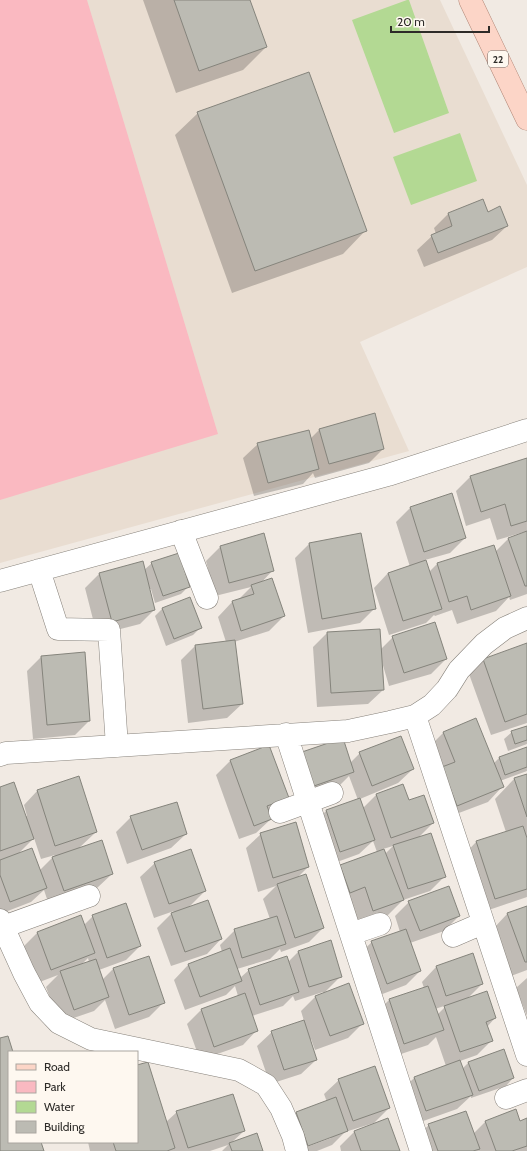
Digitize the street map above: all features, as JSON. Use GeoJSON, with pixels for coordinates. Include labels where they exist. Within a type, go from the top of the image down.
{"type":"FeatureCollection","features":[{"type":"Feature","properties":{"kind":"main road","name":"22"},"geometry":{"type":"LineString","coordinates":[[470,0],[527,119]]}},
{"type":"Feature","properties":{"kind":"street"},"geometry":{"type":"LineString","coordinates":[[0,581],[388,475],[527,430]]}},
{"type":"Feature","properties":{"kind":"street"},"geometry":{"type":"LineString","coordinates":[[182,531],[207,598]]}},
{"type":"Feature","properties":{"kind":"street"},"geometry":{"type":"LineString","coordinates":[[39,570],[58,629],[109,630],[117,746]]}},
{"type":"Feature","properties":{"kind":"street"},"geometry":{"type":"LineString","coordinates":[[0,755],[286,734],[348,731],[415,716],[432,704],[448,689],[459,670],[484,644],[505,628],[527,618]]}},
{"type":"Feature","properties":{"kind":"street"},"geometry":{"type":"LineString","coordinates":[[415,716],[527,1055]]}},
{"type":"Feature","properties":{"kind":"street"},"geometry":{"type":"LineString","coordinates":[[286,734],[421,1151]]}},
{"type":"Feature","properties":{"kind":"street"},"geometry":{"type":"LineString","coordinates":[[280,812],[332,793]]}},
{"type":"Feature","properties":{"kind":"street"},"geometry":{"type":"LineString","coordinates":[[89,896],[1,923],[24,973],[40,1003],[59,1023],[91,1039],[239,1070],[266,1085],[281,1108],[293,1136],[297,1151]]}},
{"type":"Feature","properties":{"kind":"street"},"geometry":{"type":"LineString","coordinates":[[452,936],[483,923]]}},
{"type":"Feature","properties":{"kind":"street"},"geometry":{"type":"LineString","coordinates":[[351,934],[380,924]]}},
{"type":"Feature","properties":{"kind":"street"},"geometry":{"type":"LineString","coordinates":[[506,1098],[527,1090]]}},
{"type":"Feature","properties":{"kind":"shaded area"},"geometry":{"type":"Polygon","coordinates":[[[0,0],[440,0],[527,185],[527,267],[360,342],[409,451],[0,563],[0,0]]]}},
{"type":"Feature","properties":{"kind":"green space"},"geometry":{"type":"Polygon","coordinates":[[[0,0],[87,0],[218,434],[0,500],[0,0]]]}},
{"type":"Feature","properties":{"kind":"water"},"geometry":{"type":"Polygon","coordinates":[[[409,0],[449,113],[394,133],[352,20],[409,0]]]}},
{"type":"Feature","properties":{"kind":"water"},"geometry":{"type":"Polygon","coordinates":[[[460,133],[477,181],[411,205],[393,157],[460,133]]]}},
{"type":"Feature","properties":{"kind":"building"},"geometry":{"type":"Polygon","coordinates":[[[174,0],[250,0],[267,47],[199,71],[174,0]]]}},
{"type":"Feature","properties":{"kind":"building"},"geometry":{"type":"Polygon","coordinates":[[[309,72],[367,231],[255,271],[197,112],[309,72]]]}},
{"type":"Feature","properties":{"kind":"building"},"geometry":{"type":"Polygon","coordinates":[[[483,199],[488,212],[500,206],[508,226],[438,253],[431,235],[452,226],[448,213],[483,199]]]}},
{"type":"Feature","properties":{"kind":"building"},"geometry":{"type":"Polygon","coordinates":[[[375,413],[384,449],[329,464],[319,429],[375,413]]]}},
{"type":"Feature","properties":{"kind":"building"},"geometry":{"type":"Polygon","coordinates":[[[309,430],[319,469],[268,483],[257,443],[309,430]]]}},
{"type":"Feature","properties":{"kind":"building"},"geometry":{"type":"Polygon","coordinates":[[[527,458],[527,521],[511,526],[505,504],[481,512],[470,476],[527,458]]]}},
{"type":"Feature","properties":{"kind":"building"},"geometry":{"type":"Polygon","coordinates":[[[452,493],[466,538],[424,552],[410,507],[452,493]]]}},
{"type":"Feature","properties":{"kind":"building"},"geometry":{"type":"Polygon","coordinates":[[[527,531],[527,586],[525,586],[508,538],[527,531]]]}},
{"type":"Feature","properties":{"kind":"building"},"geometry":{"type":"Polygon","coordinates":[[[264,533],[274,571],[229,583],[220,546],[264,533]]]}},
{"type":"Feature","properties":{"kind":"building"},"geometry":{"type":"Polygon","coordinates":[[[361,533],[376,609],[322,619],[309,543],[361,533]]]}},
{"type":"Feature","properties":{"kind":"building"},"geometry":{"type":"Polygon","coordinates":[[[494,545],[511,596],[471,610],[467,596],[449,602],[437,563],[494,545]]]}},
{"type":"Feature","properties":{"kind":"building"},"geometry":{"type":"Polygon","coordinates":[[[179,553],[190,587],[163,596],[151,562],[179,553]]]}},
{"type":"Feature","properties":{"kind":"building"},"geometry":{"type":"Polygon","coordinates":[[[426,560],[442,609],[403,621],[388,573],[426,560]]]}},
{"type":"Feature","properties":{"kind":"building"},"geometry":{"type":"Polygon","coordinates":[[[143,561],[155,610],[112,622],[99,573],[143,561]]]}},
{"type":"Feature","properties":{"kind":"building"},"geometry":{"type":"Polygon","coordinates":[[[272,578],[285,616],[241,631],[232,601],[254,594],[251,585],[272,578]]]}},
{"type":"Feature","properties":{"kind":"building"},"geometry":{"type":"Polygon","coordinates":[[[190,597],[202,628],[174,639],[162,608],[190,597]]]}},
{"type":"Feature","properties":{"kind":"building"},"geometry":{"type":"Polygon","coordinates":[[[435,622],[447,659],[404,673],[392,636],[435,622]]]}},
{"type":"Feature","properties":{"kind":"building"},"geometry":{"type":"Polygon","coordinates":[[[380,629],[384,690],[331,693],[327,632],[380,629]]]}},
{"type":"Feature","properties":{"kind":"building"},"geometry":{"type":"Polygon","coordinates":[[[235,640],[243,704],[203,709],[195,645],[235,640]]]}},
{"type":"Feature","properties":{"kind":"building"},"geometry":{"type":"Polygon","coordinates":[[[527,643],[527,714],[505,722],[483,659],[527,643]]]}},
{"type":"Feature","properties":{"kind":"building"},"geometry":{"type":"Polygon","coordinates":[[[85,652],[90,721],[47,725],[41,656],[85,652]]]}},
{"type":"Feature","properties":{"kind":"building"},"geometry":{"type":"Polygon","coordinates":[[[476,718],[504,787],[457,806],[442,767],[455,762],[443,732],[476,718]]]}},
{"type":"Feature","properties":{"kind":"building"},"geometry":{"type":"Polygon","coordinates":[[[527,726],[527,740],[515,744],[511,731],[527,726]]]}},
{"type":"Feature","properties":{"kind":"building"},"geometry":{"type":"Polygon","coordinates":[[[401,736],[414,769],[372,786],[359,752],[401,736]]]}},
{"type":"Feature","properties":{"kind":"building"},"geometry":{"type":"Polygon","coordinates":[[[343,738],[354,772],[314,786],[302,752],[343,738]]]}},
{"type":"Feature","properties":{"kind":"building"},"geometry":{"type":"Polygon","coordinates":[[[269,745],[289,798],[267,806],[272,819],[254,826],[230,760],[269,745]]]}},
{"type":"Feature","properties":{"kind":"building"},"geometry":{"type":"Polygon","coordinates":[[[527,747],[527,767],[505,775],[499,757],[527,747]]]}},
{"type":"Feature","properties":{"kind":"building"},"geometry":{"type":"Polygon","coordinates":[[[527,774],[527,817],[514,778],[527,774]]]}},
{"type":"Feature","properties":{"kind":"building"},"geometry":{"type":"Polygon","coordinates":[[[79,776],[97,832],[55,846],[37,790],[79,776]]]}},
{"type":"Feature","properties":{"kind":"building"},"geometry":{"type":"Polygon","coordinates":[[[14,782],[34,839],[0,851],[0,787],[14,782]]]}},
{"type":"Feature","properties":{"kind":"building"},"geometry":{"type":"Polygon","coordinates":[[[403,784],[409,800],[424,795],[434,823],[391,838],[376,794],[403,784]]]}},
{"type":"Feature","properties":{"kind":"building"},"geometry":{"type":"Polygon","coordinates":[[[360,798],[375,840],[340,852],[326,810],[360,798]]]}},
{"type":"Feature","properties":{"kind":"building"},"geometry":{"type":"Polygon","coordinates":[[[177,802],[187,834],[142,850],[130,816],[177,802]]]}},
{"type":"Feature","properties":{"kind":"building"},"geometry":{"type":"Polygon","coordinates":[[[296,822],[309,867],[273,878],[260,833],[296,822]]]}},
{"type":"Feature","properties":{"kind":"building"},"geometry":{"type":"Polygon","coordinates":[[[523,826],[527,838],[527,889],[495,899],[476,841],[523,826]]]}},
{"type":"Feature","properties":{"kind":"building"},"geometry":{"type":"Polygon","coordinates":[[[431,833],[446,877],[408,889],[393,845],[431,833]]]}},
{"type":"Feature","properties":{"kind":"building"},"geometry":{"type":"Polygon","coordinates":[[[102,840],[113,874],[64,891],[52,857],[102,840]]]}},
{"type":"Feature","properties":{"kind":"building"},"geometry":{"type":"Polygon","coordinates":[[[32,848],[47,888],[10,902],[0,875],[0,860],[32,848]]]}},
{"type":"Feature","properties":{"kind":"building"},"geometry":{"type":"Polygon","coordinates":[[[191,849],[206,891],[169,904],[154,862],[191,849]]]}},
{"type":"Feature","properties":{"kind":"building"},"geometry":{"type":"Polygon","coordinates":[[[384,849],[404,900],[373,911],[365,887],[350,893],[340,865],[384,849]]]}},
{"type":"Feature","properties":{"kind":"building"},"geometry":{"type":"Polygon","coordinates":[[[306,874],[324,928],[295,938],[277,884],[306,874]]]}},
{"type":"Feature","properties":{"kind":"building"},"geometry":{"type":"Polygon","coordinates":[[[449,886],[460,916],[420,931],[408,901],[449,886]]]}},
{"type":"Feature","properties":{"kind":"building"},"geometry":{"type":"Polygon","coordinates":[[[208,900],[222,939],[185,952],[171,913],[208,900]]]}},
{"type":"Feature","properties":{"kind":"building"},"geometry":{"type":"Polygon","coordinates":[[[126,903],[141,946],[107,958],[92,915],[126,903]]]}},
{"type":"Feature","properties":{"kind":"building"},"geometry":{"type":"Polygon","coordinates":[[[527,906],[527,962],[525,962],[507,913],[527,906]]]}},
{"type":"Feature","properties":{"kind":"building"},"geometry":{"type":"Polygon","coordinates":[[[81,915],[95,953],[51,970],[37,932],[81,915]]]}},
{"type":"Feature","properties":{"kind":"building"},"geometry":{"type":"Polygon","coordinates":[[[277,916],[286,944],[242,958],[234,929],[277,916]]]}},
{"type":"Feature","properties":{"kind":"building"},"geometry":{"type":"Polygon","coordinates":[[[406,929],[421,971],[387,984],[371,941],[406,929]]]}},
{"type":"Feature","properties":{"kind":"building"},"geometry":{"type":"Polygon","coordinates":[[[331,940],[342,977],[309,987],[298,951],[331,940]]]}},
{"type":"Feature","properties":{"kind":"building"},"geometry":{"type":"Polygon","coordinates":[[[230,948],[242,981],[200,997],[188,964],[230,948]]]}},
{"type":"Feature","properties":{"kind":"building"},"geometry":{"type":"Polygon","coordinates":[[[473,953],[483,984],[446,996],[436,966],[473,953]]]}},
{"type":"Feature","properties":{"kind":"building"},"geometry":{"type":"Polygon","coordinates":[[[149,956],[165,1003],[129,1015],[113,968],[149,956]]]}},
{"type":"Feature","properties":{"kind":"building"},"geometry":{"type":"Polygon","coordinates":[[[287,956],[299,992],[260,1005],[248,969],[287,956]]]}},
{"type":"Feature","properties":{"kind":"building"},"geometry":{"type":"Polygon","coordinates":[[[96,959],[109,997],[74,1010],[60,971],[96,959]]]}},
{"type":"Feature","properties":{"kind":"building"},"geometry":{"type":"Polygon","coordinates":[[[349,983],[364,1024],[330,1036],[315,996],[349,983]]]}},
{"type":"Feature","properties":{"kind":"building"},"geometry":{"type":"Polygon","coordinates":[[[428,986],[444,1030],[404,1044],[389,999],[428,986]]]}},
{"type":"Feature","properties":{"kind":"building"},"geometry":{"type":"Polygon","coordinates":[[[487,991],[496,1018],[486,1022],[493,1041],[460,1052],[444,1006],[487,991]]]}},
{"type":"Feature","properties":{"kind":"building"},"geometry":{"type":"Polygon","coordinates":[[[245,993],[258,1031],[214,1047],[201,1009],[245,993]]]}},
{"type":"Feature","properties":{"kind":"building"},"geometry":{"type":"Polygon","coordinates":[[[304,1020],[317,1060],[284,1070],[271,1031],[304,1020]]]}},
{"type":"Feature","properties":{"kind":"building"},"geometry":{"type":"Polygon","coordinates":[[[8,1036],[13,1051],[8,1051],[8,1143],[41,1143],[44,1151],[0,1151],[0,1038],[8,1036]]]}},
{"type":"Feature","properties":{"kind":"building"},"geometry":{"type":"Polygon","coordinates":[[[504,1049],[514,1078],[479,1091],[468,1062],[504,1049]]]}},
{"type":"Feature","properties":{"kind":"building"},"geometry":{"type":"Polygon","coordinates":[[[460,1060],[473,1095],[426,1111],[414,1077],[460,1060]]]}},
{"type":"Feature","properties":{"kind":"building"},"geometry":{"type":"Polygon","coordinates":[[[148,1062],[175,1148],[167,1151],[116,1151],[113,1143],[138,1143],[138,1065],[148,1062]]]}},
{"type":"Feature","properties":{"kind":"building"},"geometry":{"type":"Polygon","coordinates":[[[375,1066],[390,1108],[353,1121],[338,1079],[375,1066]]]}},
{"type":"Feature","properties":{"kind":"building"},"geometry":{"type":"Polygon","coordinates":[[[233,1094],[245,1131],[188,1148],[176,1111],[233,1094]]]}},
{"type":"Feature","properties":{"kind":"building"},"geometry":{"type":"Polygon","coordinates":[[[336,1097],[348,1131],[308,1146],[296,1112],[336,1097]]]}},
{"type":"Feature","properties":{"kind":"building"},"geometry":{"type":"Polygon","coordinates":[[[516,1109],[520,1121],[527,1118],[527,1146],[512,1151],[496,1151],[485,1121],[516,1109]]]}},
{"type":"Feature","properties":{"kind":"building"},"geometry":{"type":"Polygon","coordinates":[[[466,1111],[480,1149],[473,1151],[438,1151],[428,1124],[466,1111]]]}},
{"type":"Feature","properties":{"kind":"building"},"geometry":{"type":"Polygon","coordinates":[[[388,1118],[400,1151],[361,1151],[354,1131],[388,1118]]]}},
{"type":"Feature","properties":{"kind":"building"},"geometry":{"type":"Polygon","coordinates":[[[257,1133],[263,1151],[232,1151],[229,1143],[257,1133]]]}}]}
